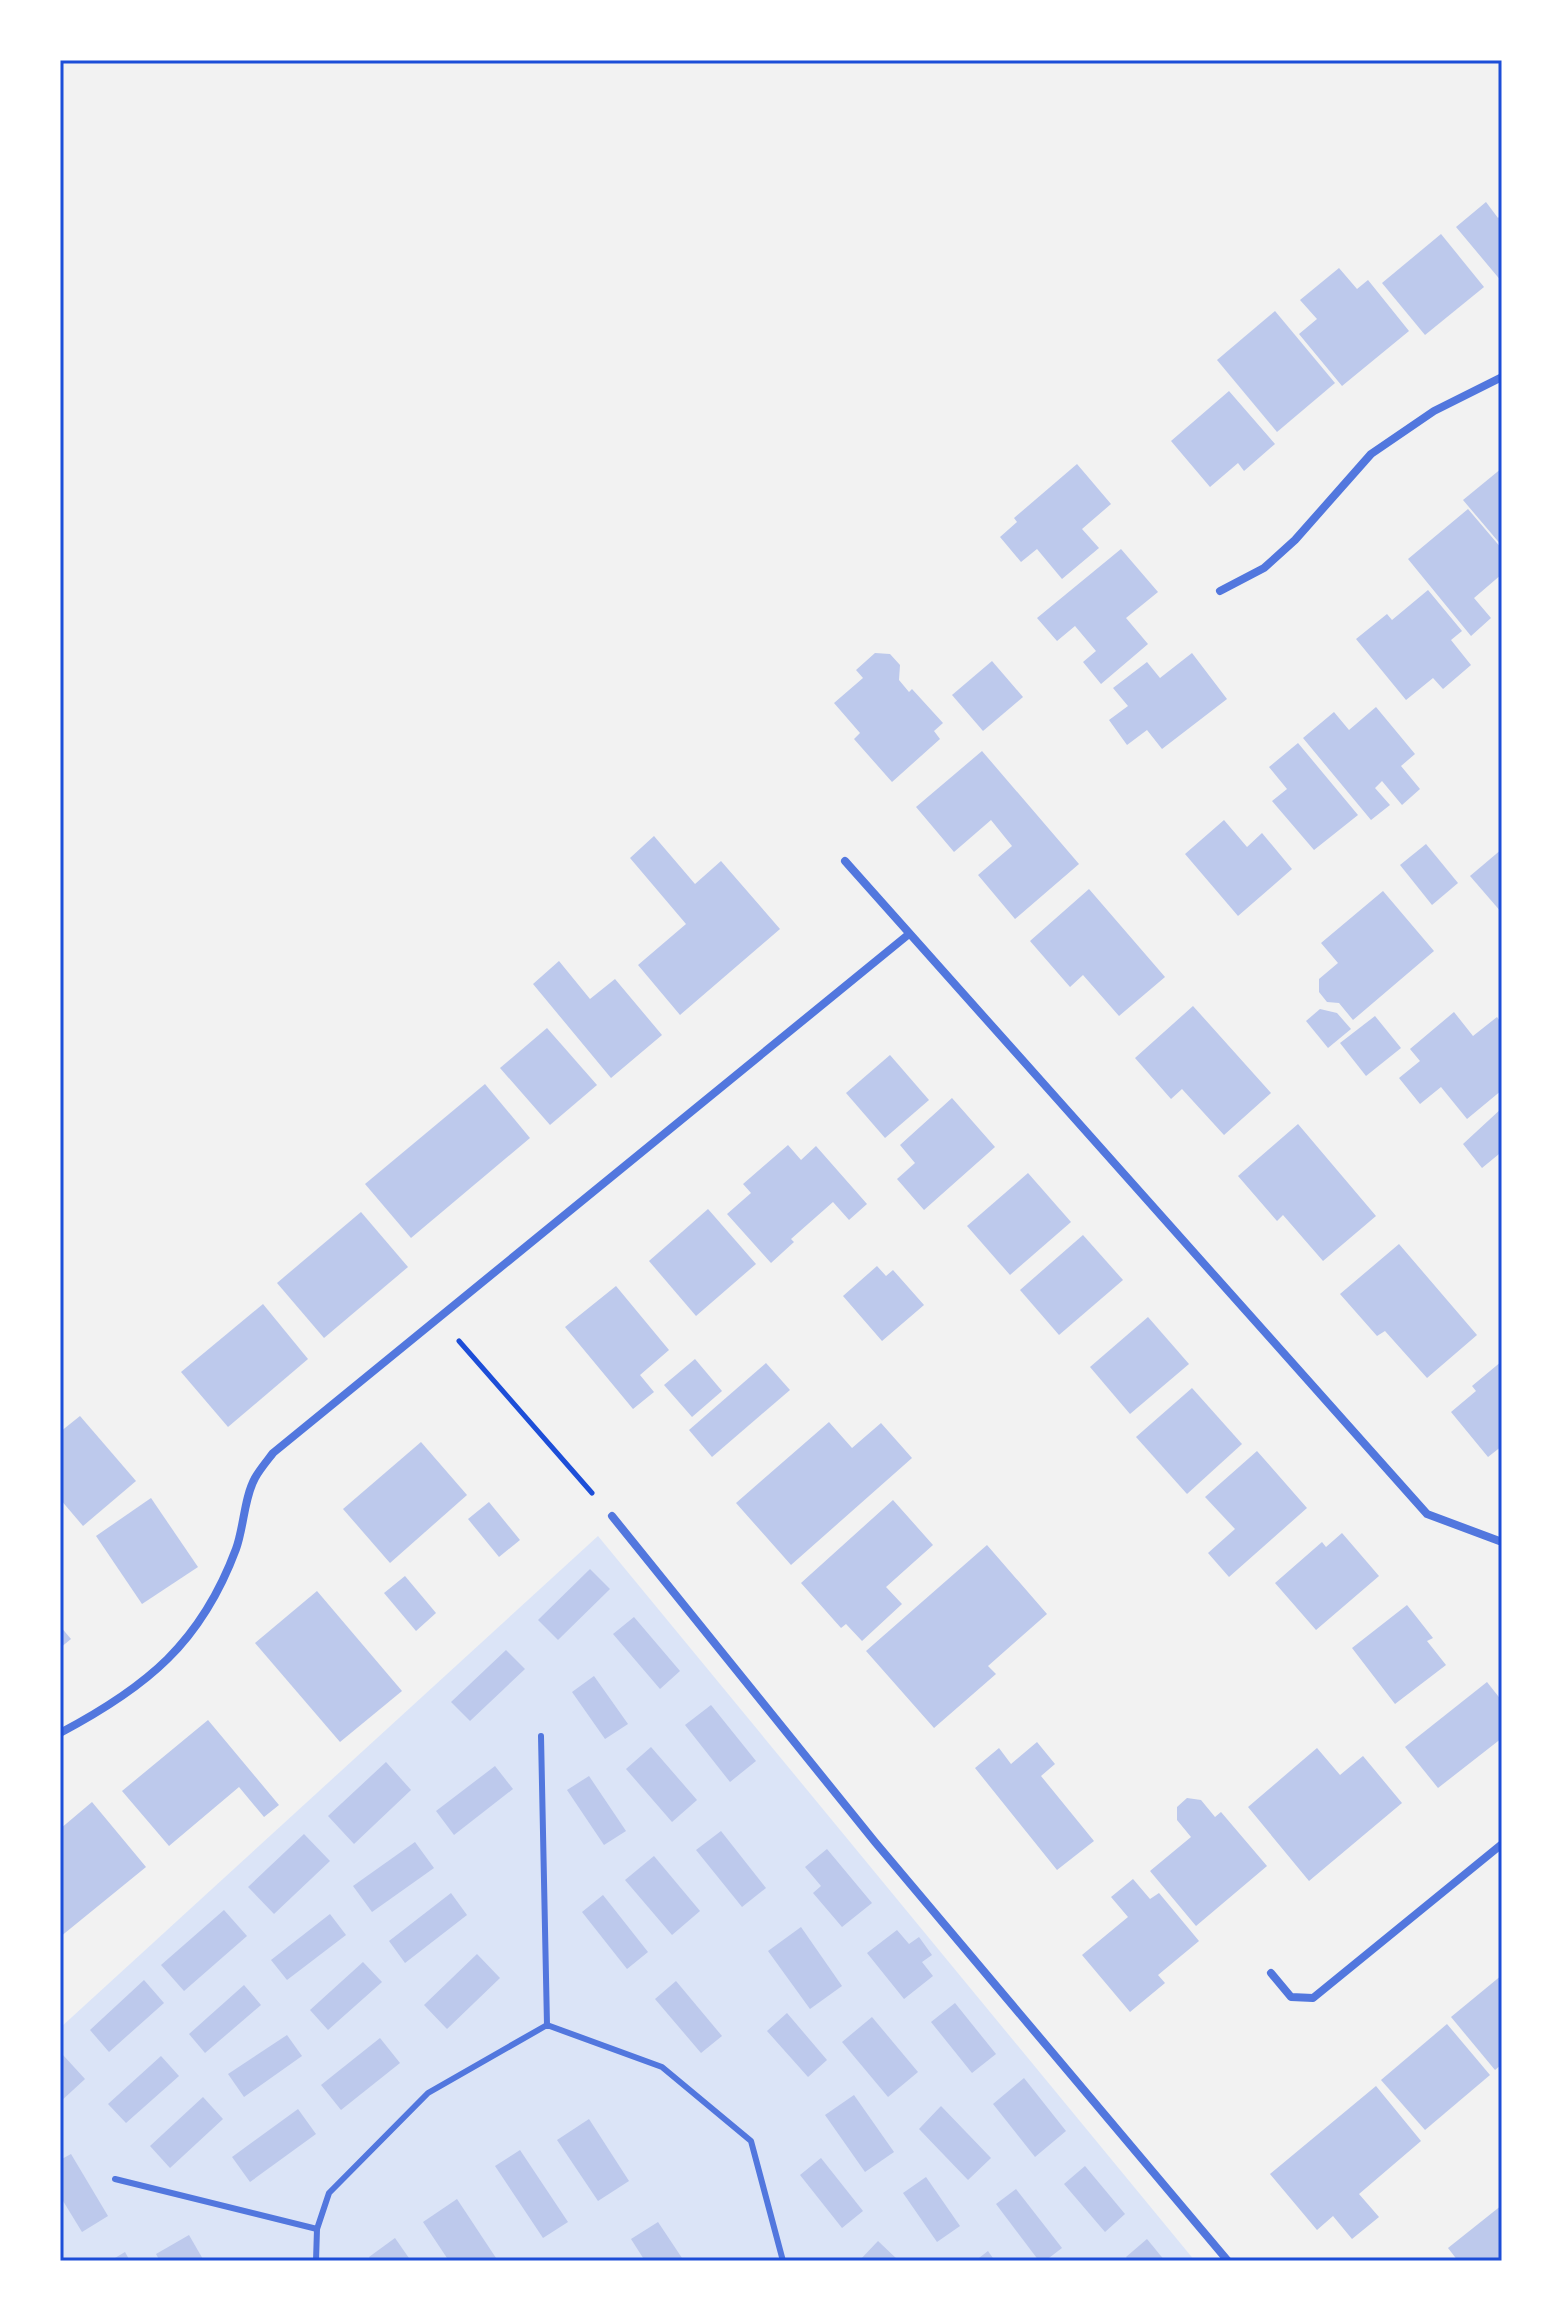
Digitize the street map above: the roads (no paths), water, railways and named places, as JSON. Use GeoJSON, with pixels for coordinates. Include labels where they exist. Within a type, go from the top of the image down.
{"type":"FeatureCollection","features":[{"type":"Feature","properties":{"kind":"street"},"geometry":{"type":"LineString","coordinates":[[1220,591],[1275,559],[1371,454],[1434,411],[1502,377]]}},
{"type":"Feature","properties":{"kind":"street"},"geometry":{"type":"LineString","coordinates":[[845,861],[1427,1514],[1502,1542]]}},
{"type":"Feature","properties":{"kind":"street"},"geometry":{"type":"LineString","coordinates":[[60,1733],[113,1705],[167,1663],[198,1627],[223,1583],[244,1529],[254,1480],[273,1453],[909,934]]}},
{"type":"Feature","properties":{"kind":"street"},"geometry":{"type":"LineString","coordinates":[[612,1516],[875,1842],[1228,2261]]}},
{"type":"Feature","properties":{"kind":"street"},"geometry":{"type":"LineString","coordinates":[[1271,1973],[1291,1997],[1313,1998],[1502,1844]]}},
{"type":"Feature","properties":{"kind":"lane"},"geometry":{"type":"LineString","coordinates":[[541,1736],[547,2025]]}},
{"type":"Feature","properties":{"kind":"lane"},"geometry":{"type":"LineString","coordinates":[[316,2261],[317,2229],[329,2193],[428,2093],[547,2025],[662,2067],[751,2141],[783,2261]]}},
{"type":"Feature","properties":{"kind":"lane"},"geometry":{"type":"LineString","coordinates":[[115,2179],[317,2229]]}}]}
